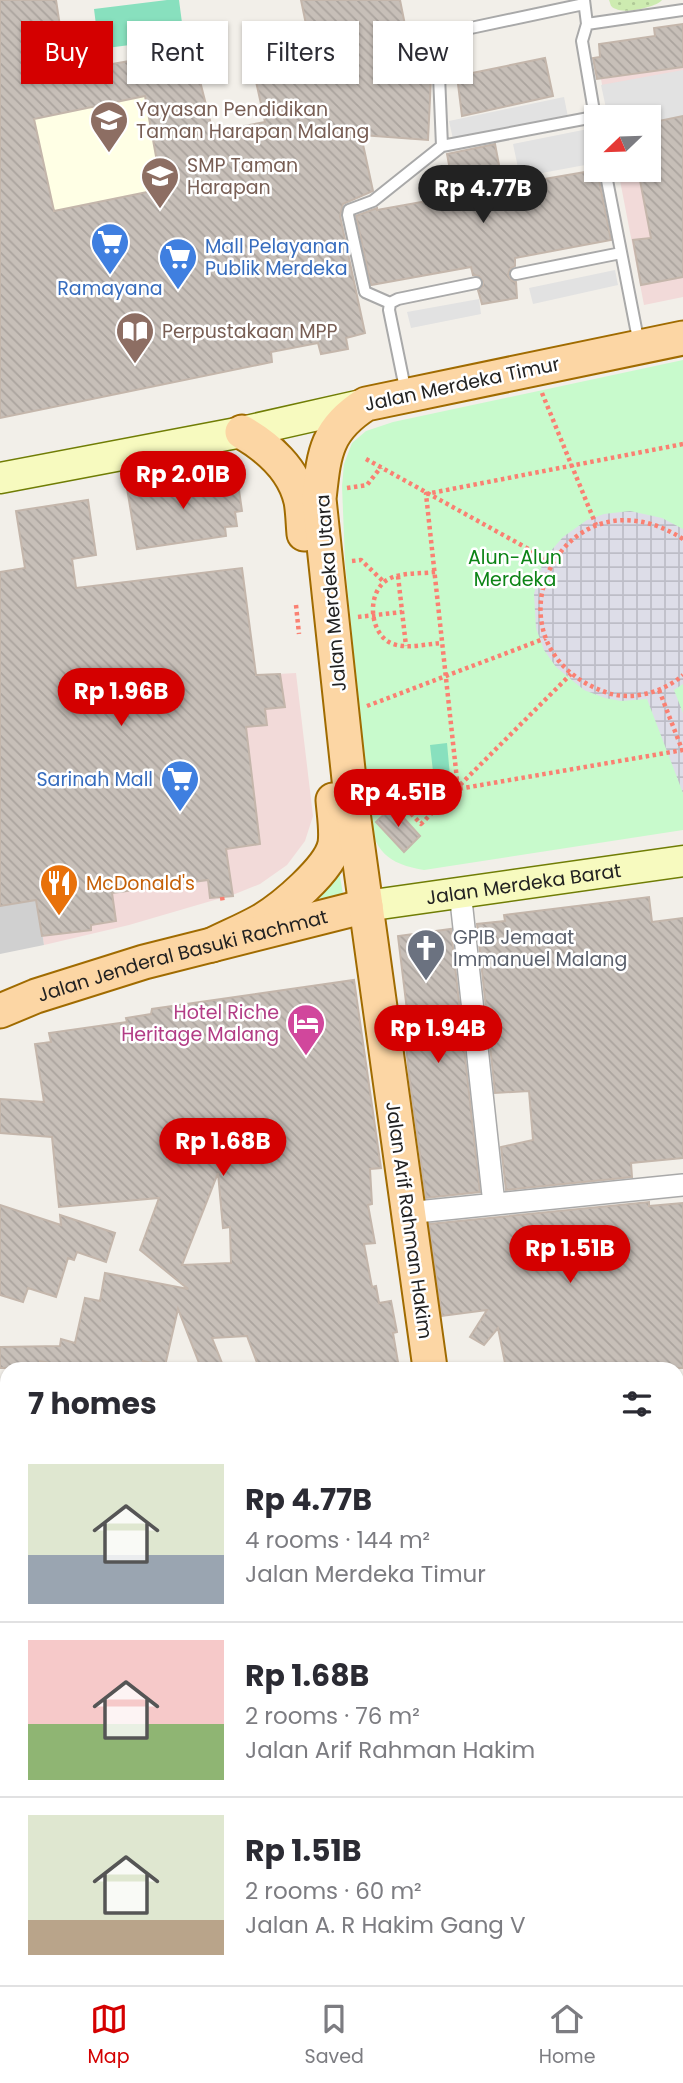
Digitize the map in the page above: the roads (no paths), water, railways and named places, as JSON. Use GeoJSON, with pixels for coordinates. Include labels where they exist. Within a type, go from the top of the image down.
{"type":"FeatureCollection","features":[{"type":"Feature","properties":{"kind":"main road","name":"Jalan Merdeka Timur"},"geometry":{"type":"LineString","coordinates":[[0,478],[242,432],[683,338]]}},
{"type":"Feature","properties":{"kind":"main road","name":"Jalan Merdeka Utara"},"geometry":{"type":"LineString","coordinates":[[350,800],[319,499],[324,461],[332,437],[346,416],[366,404]]}},
{"type":"Feature","properties":{"kind":"main road","name":"Jalan Merdeka Utara"},"geometry":{"type":"LineString","coordinates":[[242,432],[261,443],[276,458],[292,479],[301,501],[350,800]]}},
{"type":"Feature","properties":{"kind":"main road","name":"Jalan Arif Rahman Hakim"},"geometry":{"type":"LineString","coordinates":[[350,800],[429,1362]]}},
{"type":"Feature","properties":{"kind":"main road"},"geometry":{"type":"LineString","coordinates":[[212,944],[261,921],[284,905],[318,871],[329,858],[350,800]]}},
{"type":"Feature","properties":{"kind":"main road","name":"Jalan Merdeka Barat"},"geometry":{"type":"LineString","coordinates":[[366,906],[683,861]]}},
{"type":"Feature","properties":{"kind":"main road","name":"Jalan Jenderal Basuki Rachmat"},"geometry":{"type":"LineString","coordinates":[[0,1011],[36,996],[144,962],[366,906]]}},
{"type":"Feature","properties":{"kind":"street"},"geometry":{"type":"LineString","coordinates":[[460,891],[494,1204]]}},
{"type":"Feature","properties":{"kind":"street"},"geometry":{"type":"LineString","coordinates":[[407,1213],[683,1185]]}},
{"type":"Feature","properties":{"kind":"lane"},"geometry":{"type":"LineString","coordinates":[[442,146],[438,52],[442,43],[453,34],[466,29],[584,2],[587,24],[582,41],[592,105]]}},
{"type":"Feature","properties":{"kind":"lane"},"geometry":{"type":"LineString","coordinates":[[587,24],[683,10]]}},
{"type":"Feature","properties":{"kind":"lane"},"geometry":{"type":"LineString","coordinates":[[390,303],[365,292],[349,210],[373,201],[442,146],[584,125]]}},
{"type":"Feature","properties":{"kind":"lane"},"geometry":{"type":"LineString","coordinates":[[607,182],[639,347]]}},
{"type":"Feature","properties":{"kind":"lane"},"geometry":{"type":"LineString","coordinates":[[516,274],[621,253]]}},
{"type":"Feature","properties":{"kind":"lane"},"geometry":{"type":"LineString","coordinates":[[390,303],[476,283]]}},
{"type":"Feature","properties":{"kind":"lane"},"geometry":{"type":"LineString","coordinates":[[390,303],[389,310],[406,396]]}},
{"type":"Feature","properties":{"kind":"place","name":"Yayasan Pendidikan Taman Harapan Malang"},"geometry":{"type":"Point","coordinates":[109,154]}},
{"type":"Feature","properties":{"kind":"place","name":"SMP Taman Harapan"},"geometry":{"type":"Point","coordinates":[160,210]}},
{"type":"Feature","properties":{"kind":"place","name":"Ramayana"},"geometry":{"type":"Point","coordinates":[110,276]}},
{"type":"Feature","properties":{"kind":"place","name":"Mall Pelayanan Publik Merdeka"},"geometry":{"type":"Point","coordinates":[178,291]}},
{"type":"Feature","properties":{"kind":"place","name":"Perpustakaan MPP"},"geometry":{"type":"Point","coordinates":[135,365]}},
{"type":"Feature","properties":{"kind":"place","name":"Sarinah Mall"},"geometry":{"type":"Point","coordinates":[180,813]}},
{"type":"Feature","properties":{"kind":"place","name":"McDonald's"},"geometry":{"type":"Point","coordinates":[59,917]}},
{"type":"Feature","properties":{"kind":"place","name":"GPIB Jemaat Immanuel Malang"},"geometry":{"type":"Point","coordinates":[426,982]}},
{"type":"Feature","properties":{"kind":"place","name":"Hotel Riche Heritage Malang"},"geometry":{"type":"Point","coordinates":[306,1057]}},
{"type":"Feature","properties":{"kind":"park label","name":"Alun-Alun Merdeka"},"geometry":{"type":"Point","coordinates":[515,568]}}]}
